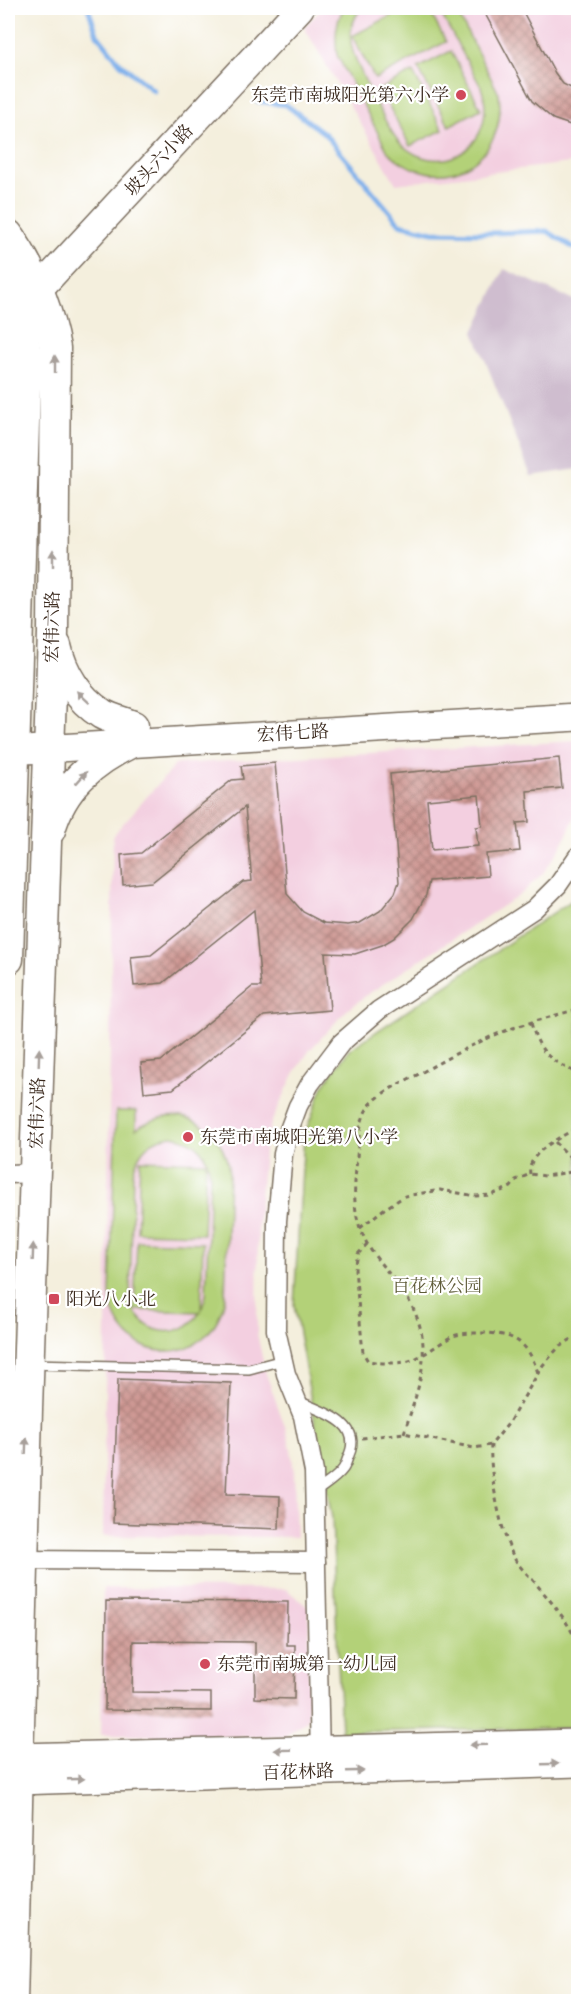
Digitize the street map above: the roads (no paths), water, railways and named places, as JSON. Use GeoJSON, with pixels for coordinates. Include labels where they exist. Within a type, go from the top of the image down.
{"type":"FeatureCollection","features":[{"type":"Feature","properties":{"kind":"main road","name":"宏伟六路"},"geometry":{"type":"LineString","coordinates":[[8,235],[21,290],[26,354],[12,656],[8,959]]}},
{"type":"Feature","properties":{"kind":"main road","name":"宏伟六路"},"geometry":{"type":"LineString","coordinates":[[12,2001],[29,1364],[21,1174],[46,848],[53,633],[55,348],[49,318],[21,290]]}},
{"type":"Feature","properties":{"kind":"main road"},"geometry":{"type":"LineString","coordinates":[[46,848],[53,820],[66,795],[84,773],[132,734],[102,714],[77,693],[60,665],[53,633]]}},
{"type":"Feature","properties":{"kind":"street","name":"坡头六小路"},"geometry":{"type":"LineString","coordinates":[[21,290],[275,8]]}},
{"type":"Feature","properties":{"kind":"street","name":"坡头六小路"},"geometry":{"type":"LineString","coordinates":[[21,290],[300,8]]}},
{"type":"Feature","properties":{"kind":"street","name":"宏伟七路"},"geometry":{"type":"LineString","coordinates":[[11,742],[579,700]]}},
{"type":"Feature","properties":{"kind":"street","name":"宏伟七路"},"geometry":{"type":"LineString","coordinates":[[132,734],[579,717]]}},
{"type":"Feature","properties":{"kind":"street"},"geometry":{"type":"LineString","coordinates":[[320,1760],[314,1472],[303,1416],[283,1360],[276,1330],[277,1221],[283,1154],[292,1122],[310,1084],[341,1043],[359,1026],[534,909],[558,885],[579,856]]}},
{"type":"Feature","properties":{"kind":"street"},"geometry":{"type":"LineString","coordinates":[[23,1560],[316,1562]]}},
{"type":"Feature","properties":{"kind":"street","name":"百花林路"},"geometry":{"type":"LineString","coordinates":[[17,1769],[320,1760],[579,1743]]}},
{"type":"Feature","properties":{"kind":"street","name":"百花林路"},"geometry":{"type":"LineString","coordinates":[[320,1760],[579,1763]]}},
{"type":"Feature","properties":{"kind":"lane"},"geometry":{"type":"LineString","coordinates":[[29,1364],[249,1369],[283,1360]]}},
{"type":"Feature","properties":{"kind":"lane"},"geometry":{"type":"LineString","coordinates":[[297,1401],[338,1420],[348,1428],[353,1439],[343,1469],[314,1493]]}},
{"type":"Feature","properties":{"kind":"waterway"},"geometry":{"type":"LineString","coordinates":[[88,8],[97,34],[120,63],[154,91]]}},
{"type":"Feature","properties":{"kind":"waterway"},"geometry":{"type":"LineString","coordinates":[[257,101],[286,105],[324,133],[400,224],[433,232],[547,231],[578,251]]}},
{"type":"Feature","properties":{"kind":"place","name":"东莞市南城阳光第六小学"},"geometry":{"type":"Point","coordinates":[461,95]}},
{"type":"Feature","properties":{"kind":"place","name":"东莞市南城阳光第八小学"},"geometry":{"type":"Point","coordinates":[188,1137]}},
{"type":"Feature","properties":{"kind":"place","name":"阳光八小北"},"geometry":{"type":"Point","coordinates":[54,1299]}},
{"type":"Feature","properties":{"kind":"place","name":"东莞市南城第一幼儿园"},"geometry":{"type":"Point","coordinates":[205,1664]}},
{"type":"Feature","properties":{"kind":"park label","name":"百花林公园"},"geometry":{"type":"Point","coordinates":[437,1286]}}]}
